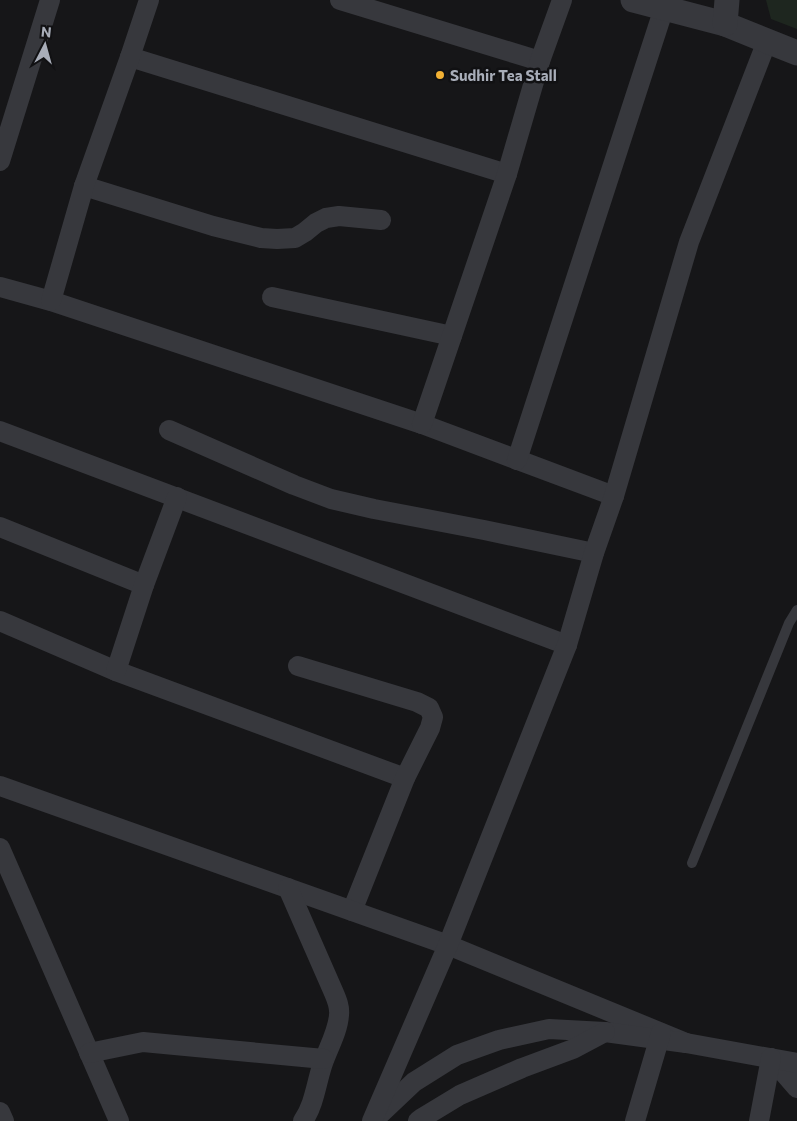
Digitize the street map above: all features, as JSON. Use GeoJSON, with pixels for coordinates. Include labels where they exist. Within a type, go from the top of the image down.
{"type":"FeatureCollection","features":[{"type":"Feature","properties":{"kind":"street"},"geometry":{"type":"LineString","coordinates":[[0,161],[50,0]]}},
{"type":"Feature","properties":{"kind":"street"},"geometry":{"type":"LineString","coordinates":[[51,301],[84,186],[130,57],[148,0]]}},
{"type":"Feature","properties":{"kind":"street"},"geometry":{"type":"LineString","coordinates":[[340,0],[540,61]]}},
{"type":"Feature","properties":{"kind":"street"},"geometry":{"type":"LineString","coordinates":[[422,424],[507,174],[540,61],[562,0]]}},
{"type":"Feature","properties":{"kind":"street"},"geometry":{"type":"LineString","coordinates":[[633,0],[725,24],[797,54]]}},
{"type":"Feature","properties":{"kind":"street"},"geometry":{"type":"LineString","coordinates":[[707,0],[725,24]]}},
{"type":"Feature","properties":{"kind":"street"},"geometry":{"type":"LineString","coordinates":[[725,24],[727,0]]}},
{"type":"Feature","properties":{"kind":"street"},"geometry":{"type":"LineString","coordinates":[[517,460],[664,8]]}},
{"type":"Feature","properties":{"kind":"street"},"geometry":{"type":"LineString","coordinates":[[373,1121],[448,945],[567,645],[594,553],[614,496],[689,242],[767,41]]}},
{"type":"Feature","properties":{"kind":"street"},"geometry":{"type":"LineString","coordinates":[[130,57],[507,174]]}},
{"type":"Feature","properties":{"kind":"street"},"geometry":{"type":"LineString","coordinates":[[84,186],[213,226],[261,238],[295,238],[316,223],[326,218],[339,216],[381,220]]}},
{"type":"Feature","properties":{"kind":"street"},"geometry":{"type":"LineString","coordinates":[[0,288],[51,301],[422,424],[614,496]]}},
{"type":"Feature","properties":{"kind":"street"},"geometry":{"type":"LineString","coordinates":[[272,297],[452,336]]}},
{"type":"Feature","properties":{"kind":"street"},"geometry":{"type":"LineString","coordinates":[[169,430],[294,485],[331,499],[594,553]]}},
{"type":"Feature","properties":{"kind":"street"},"geometry":{"type":"LineString","coordinates":[[0,431],[567,645]]}},
{"type":"Feature","properties":{"kind":"street"},"geometry":{"type":"LineString","coordinates":[[116,671],[144,585],[177,497]]}},
{"type":"Feature","properties":{"kind":"street"},"geometry":{"type":"LineString","coordinates":[[0,527],[144,585]]}},
{"type":"Feature","properties":{"kind":"street"},"geometry":{"type":"LineString","coordinates":[[0,621],[116,671],[405,778]]}},
{"type":"Feature","properties":{"kind":"street"},"geometry":{"type":"LineString","coordinates":[[298,666],[418,702],[429,708],[433,717],[430,728],[405,778],[352,911]]}},
{"type":"Feature","properties":{"kind":"street"},"geometry":{"type":"LineString","coordinates":[[0,786],[448,945],[659,1036],[686,1043],[797,1063]]}},
{"type":"Feature","properties":{"kind":"street"},"geometry":{"type":"LineString","coordinates":[[0,848],[119,1121]]}},
{"type":"Feature","properties":{"kind":"street"},"geometry":{"type":"LineString","coordinates":[[288,888],[338,1002],[339,1014],[310,1110],[303,1121]]}},
{"type":"Feature","properties":{"kind":"street"},"geometry":{"type":"LineString","coordinates":[[373,1121],[414,1082],[457,1055],[499,1040],[549,1029],[659,1036]]}},
{"type":"Feature","properties":{"kind":"street"},"geometry":{"type":"LineString","coordinates":[[418,1121],[460,1095],[522,1068],[573,1049],[605,1032]]}},
{"type":"Feature","properties":{"kind":"street"},"geometry":{"type":"LineString","coordinates":[[635,1121],[659,1036]]}},
{"type":"Feature","properties":{"kind":"street"},"geometry":{"type":"LineString","coordinates":[[89,1053],[143,1042],[324,1060]]}},
{"type":"Feature","properties":{"kind":"street"},"geometry":{"type":"LineString","coordinates":[[771,1058],[797,1088]]}},
{"type":"Feature","properties":{"kind":"street"},"geometry":{"type":"LineString","coordinates":[[759,1121],[771,1058]]}},
{"type":"Feature","properties":{"kind":"street"},"geometry":{"type":"LineString","coordinates":[[0,1112],[4,1121]]}},
{"type":"Feature","properties":{"kind":"lane"},"geometry":{"type":"LineString","coordinates":[[692,863],[797,610]]}},
{"type":"Feature","properties":{"kind":"shaded area"},"geometry":{"type":"Polygon","coordinates":[[[766,0],[797,0],[797,29],[771,19],[766,0]]]}},
{"type":"Feature","properties":{"kind":"place","name":"Sudhir Tea Stall"},"geometry":{"type":"Point","coordinates":[440,75]}}]}
